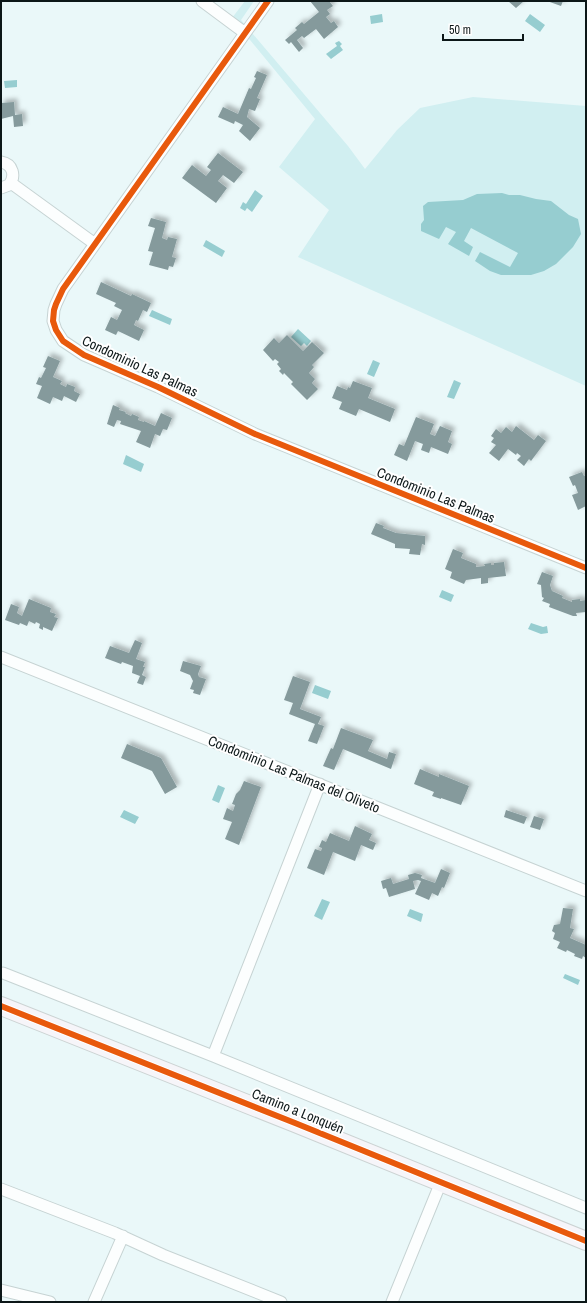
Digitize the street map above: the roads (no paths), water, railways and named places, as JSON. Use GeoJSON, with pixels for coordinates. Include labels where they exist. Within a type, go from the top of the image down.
{"type":"FeatureCollection","features":[{"type":"Feature","properties":{"kind":"main road","name":"Camino a Lonquén"},"geometry":{"type":"LineString","coordinates":[[1,1006],[586,1240]]}},
{"type":"Feature","properties":{"kind":"street"},"geometry":{"type":"LineString","coordinates":[[202,1],[245,33]]}},
{"type":"Feature","properties":{"kind":"street","name":"Condominio Las Palmas"},"geometry":{"type":"LineString","coordinates":[[268,1],[63,290],[54,310],[53,321],[57,334],[63,341],[84,355],[158,387],[255,434],[586,568]]}},
{"type":"Feature","properties":{"kind":"street"},"geometry":{"type":"LineString","coordinates":[[1,162],[11,168],[13,177],[6,186],[95,244]]}},
{"type":"Feature","properties":{"kind":"street","name":"Condominio Las Palmas del Oliveto"},"geometry":{"type":"LineString","coordinates":[[1,657],[586,891]]}},
{"type":"Feature","properties":{"kind":"street"},"geometry":{"type":"LineString","coordinates":[[213,1056],[320,784]]}},
{"type":"Feature","properties":{"kind":"street"},"geometry":{"type":"LineString","coordinates":[[2,973],[213,1056],[586,1208]]}},
{"type":"Feature","properties":{"kind":"street"},"geometry":{"type":"LineString","coordinates":[[392,1302],[440,1182]]}},
{"type":"Feature","properties":{"kind":"street"},"geometry":{"type":"LineString","coordinates":[[1,1189],[123,1236],[163,1255],[281,1302]]}},
{"type":"Feature","properties":{"kind":"street"},"geometry":{"type":"LineString","coordinates":[[94,1302],[123,1236]]}},
{"type":"Feature","properties":{"kind":"street"},"geometry":{"type":"LineString","coordinates":[[1,1290],[50,1302]]}},
{"type":"Feature","properties":{"kind":"water"},"geometry":{"type":"Polygon","coordinates":[[[382,14],[383,22],[371,24],[370,16],[382,14]]]}},
{"type":"Feature","properties":{"kind":"water"},"geometry":{"type":"Polygon","coordinates":[[[530,14],[545,25],[540,32],[525,21],[530,14]]]}},
{"type":"Feature","properties":{"kind":"water"},"geometry":{"type":"Polygon","coordinates":[[[339,41],[342,44],[340,46],[343,50],[331,59],[326,54],[337,46],[335,43],[339,41]]]}},
{"type":"Feature","properties":{"kind":"water"},"geometry":{"type":"Polygon","coordinates":[[[17,80],[17,87],[5,88],[4,81],[17,80]]]}},
{"type":"Feature","properties":{"kind":"water"},"geometry":{"type":"Polygon","coordinates":[[[255,190],[263,196],[252,212],[247,208],[245,211],[240,208],[243,202],[246,204],[255,190]]]}},
{"type":"Feature","properties":{"kind":"water"},"geometry":{"type":"Polygon","coordinates":[[[502,193],[551,201],[569,215],[578,219],[581,234],[573,247],[556,264],[544,271],[531,275],[501,275],[490,271],[475,261],[480,252],[510,267],[518,253],[471,228],[464,241],[473,247],[469,256],[448,244],[456,232],[446,227],[439,239],[421,231],[421,224],[424,220],[423,206],[428,202],[463,200],[477,194],[502,193]]]}},
{"type":"Feature","properties":{"kind":"water"},"geometry":{"type":"Polygon","coordinates":[[[206,240],[225,251],[222,257],[203,246],[206,240]]]}},
{"type":"Feature","properties":{"kind":"water"},"geometry":{"type":"Polygon","coordinates":[[[152,310],[172,319],[170,325],[149,316],[152,310]]]}},
{"type":"Feature","properties":{"kind":"water"},"geometry":{"type":"Polygon","coordinates":[[[298,329],[311,341],[307,346],[304,343],[301,346],[291,337],[298,329]]]}},
{"type":"Feature","properties":{"kind":"water"},"geometry":{"type":"Polygon","coordinates":[[[373,360],[380,363],[374,377],[367,374],[373,360]]]}},
{"type":"Feature","properties":{"kind":"water"},"geometry":{"type":"Polygon","coordinates":[[[454,380],[461,383],[454,399],[447,397],[454,380]]]}},
{"type":"Feature","properties":{"kind":"water"},"geometry":{"type":"Polygon","coordinates":[[[126,455],[144,464],[141,472],[123,464],[126,455]]]}},
{"type":"Feature","properties":{"kind":"water"},"geometry":{"type":"Polygon","coordinates":[[[442,590],[454,595],[451,602],[439,597],[442,590]]]}},
{"type":"Feature","properties":{"kind":"water"},"geometry":{"type":"Polygon","coordinates":[[[531,623],[543,627],[547,626],[548,633],[541,634],[528,629],[531,623]]]}},
{"type":"Feature","properties":{"kind":"water"},"geometry":{"type":"Polygon","coordinates":[[[315,685],[331,691],[328,699],[312,693],[315,685]]]}},
{"type":"Feature","properties":{"kind":"water"},"geometry":{"type":"Polygon","coordinates":[[[218,785],[225,788],[219,803],[212,800],[218,785]]]}},
{"type":"Feature","properties":{"kind":"water"},"geometry":{"type":"Polygon","coordinates":[[[124,810],[139,817],[135,824],[120,817],[124,810]]]}},
{"type":"Feature","properties":{"kind":"water"},"geometry":{"type":"Polygon","coordinates":[[[322,899],[330,902],[322,920],[314,916],[322,899]]]}},
{"type":"Feature","properties":{"kind":"water"},"geometry":{"type":"Polygon","coordinates":[[[410,909],[423,914],[421,922],[407,916],[410,909]]]}},
{"type":"Feature","properties":{"kind":"water"},"geometry":{"type":"Polygon","coordinates":[[[565,974],[580,980],[578,985],[563,978],[565,974]]]}}]}
